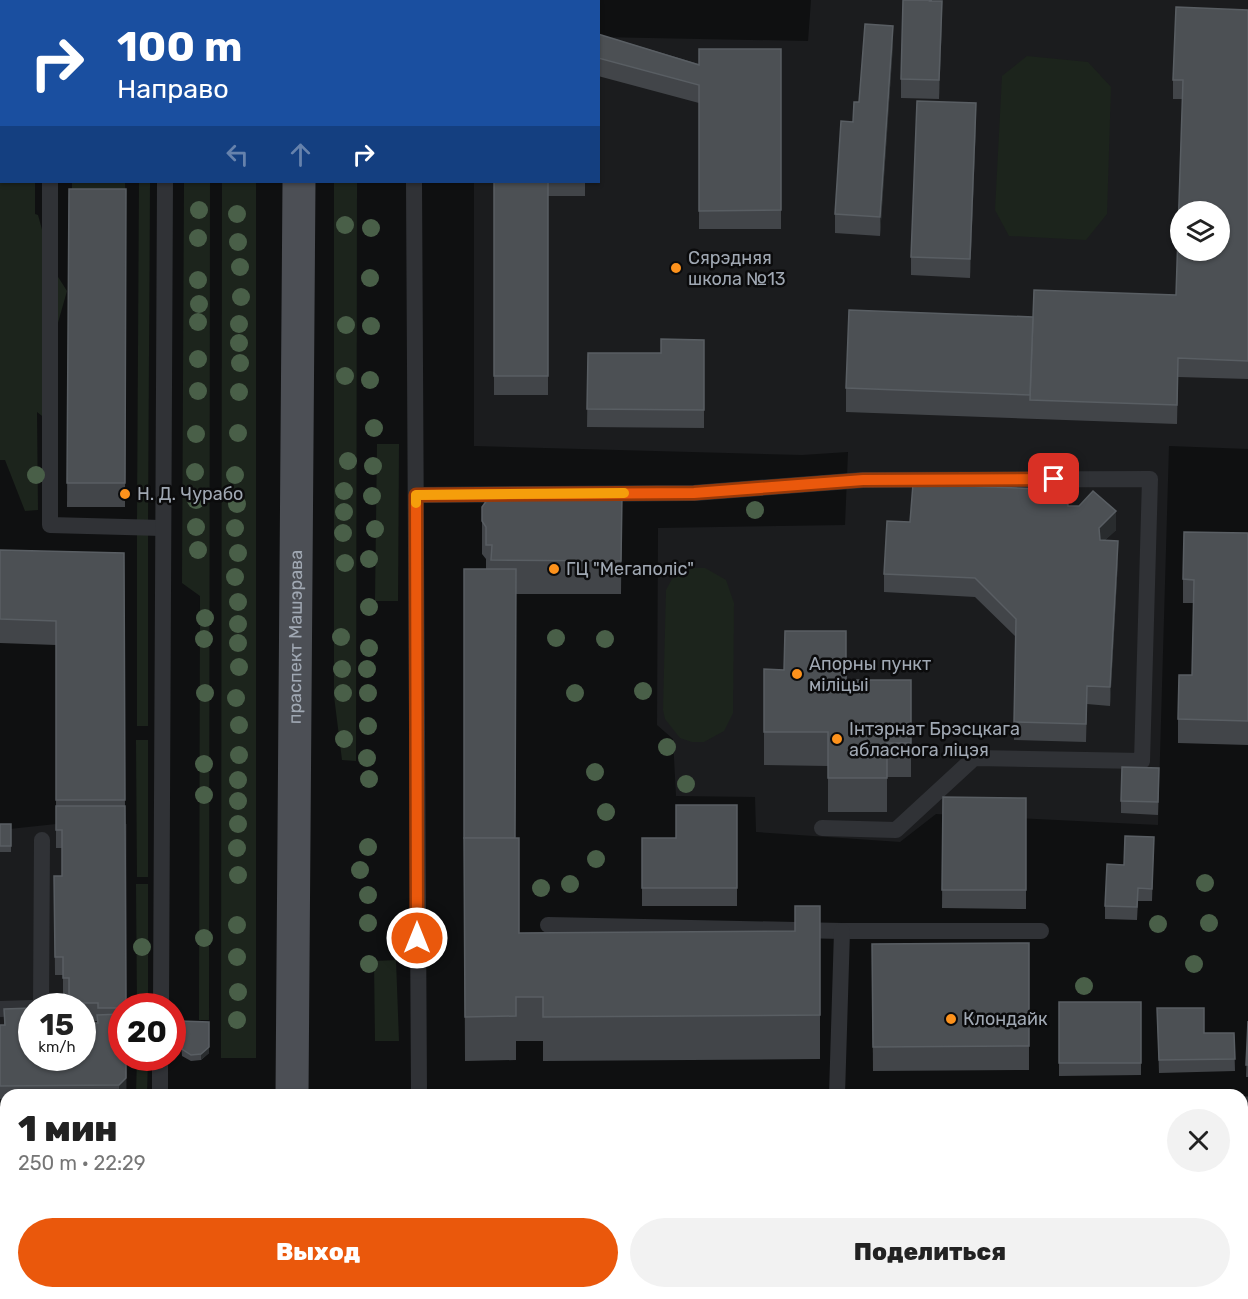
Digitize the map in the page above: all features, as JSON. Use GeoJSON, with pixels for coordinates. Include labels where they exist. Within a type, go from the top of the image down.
{"type":"FeatureCollection","features":[{"type":"Feature","properties":{"kind":"main road","name":"праспект Машэрава"},"geometry":{"type":"LineString","coordinates":[[292,1089],[299,183]]}},
{"type":"Feature","properties":{"kind":"lane"},"geometry":{"type":"LineString","coordinates":[[50,183],[50,525],[162,528]]}},
{"type":"Feature","properties":{"kind":"lane"},"geometry":{"type":"LineString","coordinates":[[160,993],[165,183]]}},
{"type":"Feature","properties":{"kind":"lane"},"geometry":{"type":"LineString","coordinates":[[414,183],[419,1089]]}},
{"type":"Feature","properties":{"kind":"lane"},"geometry":{"type":"LineString","coordinates":[[416,495],[694,493],[863,480],[1150,479],[1142,761],[974,758],[897,830],[822,828]]}},
{"type":"Feature","properties":{"kind":"lane"},"geometry":{"type":"LineString","coordinates":[[41,993],[42,840]]}},
{"type":"Feature","properties":{"kind":"lane"},"geometry":{"type":"LineString","coordinates":[[548,925],[842,931],[1041,931]]}},
{"type":"Feature","properties":{"kind":"lane"},"geometry":{"type":"LineString","coordinates":[[837,1089],[842,931]]}},
{"type":"Feature","properties":{"kind":"lane"},"geometry":{"type":"LineString","coordinates":[[0,1009],[18,1008]]}},
{"type":"Feature","properties":{"kind":"lane"},"geometry":{"type":"LineString","coordinates":[[160,1071],[160,1089]]}},
{"type":"Feature","properties":{"kind":"shaded area"},"geometry":{"type":"Polygon","coordinates":[[[811,0],[1248,0],[1248,449],[1169,446],[1158,825],[936,814],[900,842],[756,832],[755,797],[676,796],[673,739],[657,725],[658,528],[845,525],[848,452],[802,455],[474,446],[474,183],[600,183],[600,37],[808,41],[811,0]]]}},
{"type":"Feature","properties":{"kind":"shaded area"},"geometry":{"type":"Polygon","coordinates":[[[1027,56],[1088,62],[1111,87],[1107,214],[1086,240],[1009,236],[995,210],[1002,76],[1027,56]]]}},
{"type":"Feature","properties":{"kind":"shaded area"},"geometry":{"type":"Polygon","coordinates":[[[0,183],[35,183],[35,214],[38,215],[53,269],[67,291],[42,379],[54,392],[46,419],[37,412],[38,510],[25,511],[5,460],[0,460],[0,183]]]}},
{"type":"Feature","properties":{"kind":"shaded area"},"geometry":{"type":"Polygon","coordinates":[[[72,183],[125,183],[126,209],[72,210],[72,183]]]}},
{"type":"Feature","properties":{"kind":"shaded area"},"geometry":{"type":"Polygon","coordinates":[[[139,183],[150,183],[148,522],[137,522],[139,183]]]}},
{"type":"Feature","properties":{"kind":"shaded area"},"geometry":{"type":"Polygon","coordinates":[[[184,183],[210,183],[209,1020],[199,1020],[200,596],[182,583],[184,183]]]}},
{"type":"Feature","properties":{"kind":"shaded area"},"geometry":{"type":"Polygon","coordinates":[[[222,183],[256,183],[256,1058],[221,1058],[222,183]]]}},
{"type":"Feature","properties":{"kind":"shaded area"},"geometry":{"type":"Polygon","coordinates":[[[334,183],[357,183],[356,761],[342,760],[334,696],[334,183]]]}},
{"type":"Feature","properties":{"kind":"shaded area"},"geometry":{"type":"Polygon","coordinates":[[[377,444],[399,444],[398,601],[375,601],[377,444]]]}},
{"type":"Feature","properties":{"kind":"shaded area"},"geometry":{"type":"Polygon","coordinates":[[[137,535],[148,535],[148,726],[137,726],[137,535]]]}},
{"type":"Feature","properties":{"kind":"shaded area"},"geometry":{"type":"Polygon","coordinates":[[[693,568],[705,568],[726,580],[734,603],[733,713],[724,731],[704,742],[692,742],[680,738],[665,719],[663,710],[666,590],[672,579],[693,568]]]}},
{"type":"Feature","properties":{"kind":"shaded area"},"geometry":{"type":"Polygon","coordinates":[[[136,740],[148,740],[148,877],[137,877],[136,740]]]}},
{"type":"Feature","properties":{"kind":"shaded area"},"geometry":{"type":"Polygon","coordinates":[[[56,824],[127,824],[127,993],[108,993],[108,1071],[127,1071],[127,1089],[0,1089],[0,830],[56,824]]]}},
{"type":"Feature","properties":{"kind":"shaded area"},"geometry":{"type":"Polygon","coordinates":[[[136,884],[148,884],[148,993],[137,993],[136,884]]]}},
{"type":"Feature","properties":{"kind":"shaded area"},"geometry":{"type":"Polygon","coordinates":[[[396,960],[399,1041],[375,1041],[374,961],[396,960]]]}},
{"type":"Feature","properties":{"kind":"shaded area"},"geometry":{"type":"Polygon","coordinates":[[[137,1071],[148,1071],[147,1089],[136,1089],[137,1071]]]}},
{"type":"Feature","properties":{"kind":"building"},"geometry":{"type":"Polygon","coordinates":[[[903,0],[942,1],[939,80],[901,79],[903,0]]]}},
{"type":"Feature","properties":{"kind":"building"},"geometry":{"type":"Polygon","coordinates":[[[1176,7],[1248,10],[1248,361],[1178,358],[1177,405],[1030,400],[1034,290],[1176,295],[1177,261],[1230,261],[1230,201],[1179,201],[1183,80],[1173,80],[1176,7]]]}},
{"type":"Feature","properties":{"kind":"building"},"geometry":{"type":"Polygon","coordinates":[[[865,24],[893,26],[880,217],[835,214],[841,121],[853,122],[854,102],[859,102],[865,24]]]}},
{"type":"Feature","properties":{"kind":"building"},"geometry":{"type":"Polygon","coordinates":[[[600,35],[699,65],[699,49],[781,49],[781,210],[699,211],[699,85],[600,59],[600,35]]]}},
{"type":"Feature","properties":{"kind":"building"},"geometry":{"type":"Polygon","coordinates":[[[917,101],[976,103],[970,259],[911,257],[917,101]]]}},
{"type":"Feature","properties":{"kind":"building"},"geometry":{"type":"Polygon","coordinates":[[[494,183],[548,183],[548,376],[494,376],[494,183]]]}},
{"type":"Feature","properties":{"kind":"building"},"geometry":{"type":"Polygon","coordinates":[[[69,189],[126,189],[125,483],[67,483],[69,189]]]}},
{"type":"Feature","properties":{"kind":"building"},"geometry":{"type":"Polygon","coordinates":[[[849,310],[1033,317],[1030,395],[846,388],[849,310]]]}},
{"type":"Feature","properties":{"kind":"building"},"geometry":{"type":"Polygon","coordinates":[[[661,339],[704,340],[704,410],[587,409],[588,353],[661,353],[661,339]]]}},
{"type":"Feature","properties":{"kind":"building"},"geometry":{"type":"Polygon","coordinates":[[[913,484],[1067,490],[1068,506],[1079,506],[1093,491],[1116,511],[1099,528],[1100,540],[1118,541],[1110,687],[1087,686],[1086,724],[1014,722],[1016,619],[975,578],[884,574],[887,521],[910,522],[913,484]]]}},
{"type":"Feature","properties":{"kind":"building"},"geometry":{"type":"Polygon","coordinates":[[[512,494],[622,495],[621,561],[491,560],[492,545],[486,545],[486,527],[482,521],[482,507],[487,500],[508,499],[512,494]]]}},
{"type":"Feature","properties":{"kind":"building"},"geometry":{"type":"Polygon","coordinates":[[[1184,532],[1248,533],[1248,721],[1178,719],[1179,675],[1192,675],[1194,580],[1183,579],[1184,532]]]}},
{"type":"Feature","properties":{"kind":"building"},"geometry":{"type":"Polygon","coordinates":[[[0,550],[124,553],[125,800],[56,800],[56,621],[0,619],[0,550]]]}},
{"type":"Feature","properties":{"kind":"building"},"geometry":{"type":"Polygon","coordinates":[[[464,569],[516,569],[515,838],[464,838],[464,569]]]}},
{"type":"Feature","properties":{"kind":"building","name":"Інтэрнат Брэсцкага абласнога ліцэя"},"geometry":{"type":"Polygon","coordinates":[[[785,631],[846,631],[846,680],[911,680],[911,743],[887,743],[887,778],[828,778],[828,732],[764,732],[764,669],[784,670],[785,631]]]}},
{"type":"Feature","properties":{"kind":"building"},"geometry":{"type":"Polygon","coordinates":[[[1122,767],[1159,768],[1158,802],[1121,801],[1122,767]]]}},
{"type":"Feature","properties":{"kind":"building"},"geometry":{"type":"Polygon","coordinates":[[[943,797],[1026,798],[1026,890],[942,890],[943,797]]]}},
{"type":"Feature","properties":{"kind":"building"},"geometry":{"type":"Polygon","coordinates":[[[676,805],[737,805],[737,888],[642,888],[642,838],[676,838],[676,805]]]}},
{"type":"Feature","properties":{"kind":"building"},"geometry":{"type":"Polygon","coordinates":[[[56,806],[125,806],[126,993],[108,993],[108,1008],[98,1008],[96,993],[69,993],[69,978],[63,978],[63,957],[55,957],[54,876],[62,876],[62,830],[56,830],[56,806]]]}},
{"type":"Feature","properties":{"kind":"building"},"geometry":{"type":"Polygon","coordinates":[[[0,824],[11,824],[11,846],[0,846],[0,824]]]}},
{"type":"Feature","properties":{"kind":"building"},"geometry":{"type":"Polygon","coordinates":[[[1125,836],[1154,837],[1152,889],[1138,888],[1137,907],[1105,906],[1107,864],[1124,865],[1125,836]]]}},
{"type":"Feature","properties":{"kind":"building"},"geometry":{"type":"Polygon","coordinates":[[[464,838],[519,838],[519,933],[795,931],[795,906],[820,906],[820,1015],[543,1017],[543,997],[516,997],[516,1016],[465,1017],[464,838]]]}},
{"type":"Feature","properties":{"kind":"building","name":"Клондайк"},"geometry":{"type":"Polygon","coordinates":[[[1029,943],[1029,1046],[873,1047],[872,944],[1029,943]]]}},
{"type":"Feature","properties":{"kind":"building"},"geometry":{"type":"Polygon","coordinates":[[[1059,1002],[1141,1002],[1141,1063],[1059,1063],[1059,1002]]]}},
{"type":"Feature","properties":{"kind":"building"},"geometry":{"type":"Polygon","coordinates":[[[18,1008],[18,1071],[96,1071],[97,1015],[108,1015],[108,1071],[126,1071],[126,1078],[119,1085],[0,1086],[0,1025],[5,1025],[4,1009],[18,1008]]]}},
{"type":"Feature","properties":{"kind":"building"},"geometry":{"type":"Polygon","coordinates":[[[1157,1008],[1204,1008],[1204,1033],[1234,1033],[1235,1059],[1159,1060],[1157,1008]]]}},
{"type":"Feature","properties":{"kind":"building"},"geometry":{"type":"Polygon","coordinates":[[[186,1021],[209,1022],[209,1047],[201,1054],[191,1055],[186,1052],[186,1021]]]}},
{"type":"Feature","properties":{"kind":"building"},"geometry":{"type":"Polygon","coordinates":[[[1248,1021],[1248,1065],[1246,1065],[1248,1021]]]}},
{"type":"Feature","properties":{"kind":"slow traffic"},"geometry":{"type":"LineString","coordinates":[[416,503],[416,495],[624,493]]}},
{"type":"Feature","properties":{"kind":"place","name":"Сярэдняя школа №13"},"geometry":{"type":"Point","coordinates":[676,268]}},
{"type":"Feature","properties":{"kind":"place","name":"Н. Д. Чурабо"},"geometry":{"type":"Point","coordinates":[125,494]}},
{"type":"Feature","properties":{"kind":"place","name":"ГЦ \"Мегаполіс\""},"geometry":{"type":"Point","coordinates":[554,569]}},
{"type":"Feature","properties":{"kind":"place","name":"Апорны пункт міліцыі"},"geometry":{"type":"Point","coordinates":[797,674]}},
{"type":"Feature","properties":{"kind":"place","name":"Інтэрнат Брэсцкага абласнога ліцэя"},"geometry":{"type":"Point","coordinates":[837,739]}},
{"type":"Feature","properties":{"kind":"place","name":"Клондайк"},"geometry":{"type":"Point","coordinates":[951,1019]}},
{"type":"Feature","properties":{"kind":"route"},"geometry":{"type":"LineString","coordinates":[[417,938],[416,495],[694,493],[863,480],[1054,479]]}}]}
